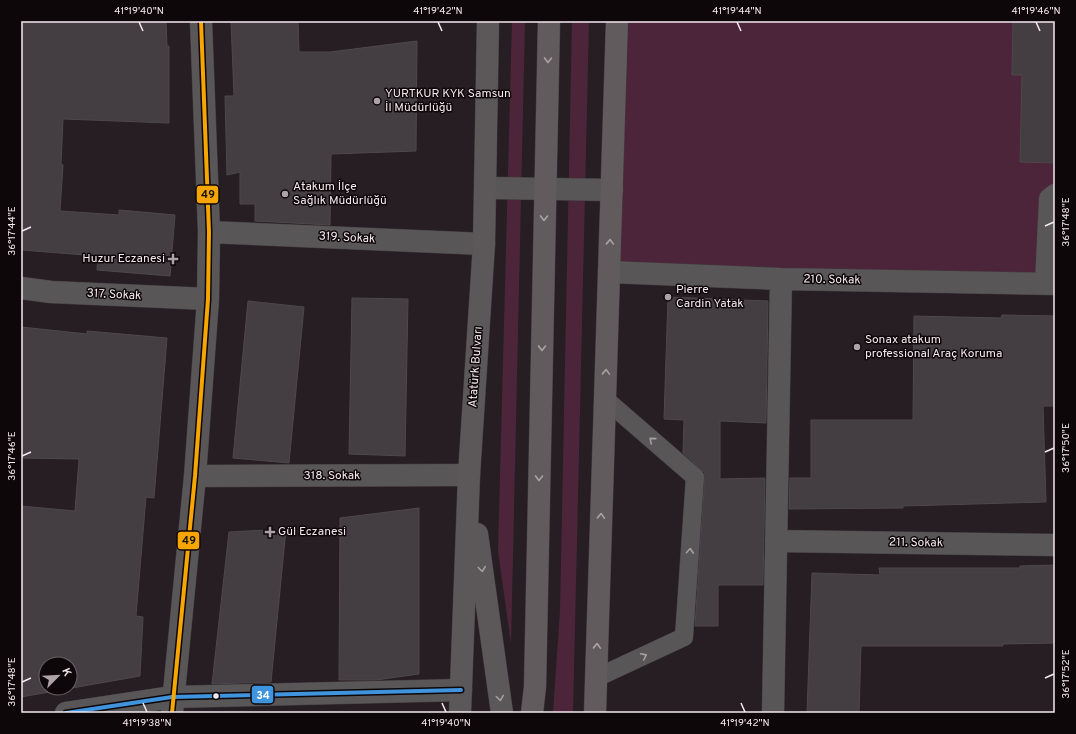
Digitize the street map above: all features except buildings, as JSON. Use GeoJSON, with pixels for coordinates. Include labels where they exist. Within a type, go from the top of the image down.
{"type":"FeatureCollection","features":[{"type":"Feature","properties":{"kind":"highway"},"geometry":{"type":"LineString","coordinates":[[532,713],[535,671],[549,21]]}},
{"type":"Feature","properties":{"kind":"highway"},"geometry":{"type":"LineString","coordinates":[[596,713],[616,21]]}},
{"type":"Feature","properties":{"kind":"main road","name":"Atatürk Bulvarı"},"geometry":{"type":"LineString","coordinates":[[460,713],[469,475],[487,188],[488,21]]}},
{"type":"Feature","properties":{"kind":"main road"},"geometry":{"type":"LineString","coordinates":[[469,475],[502,713]]}},
{"type":"Feature","properties":{"kind":"street"},"geometry":{"type":"LineString","coordinates":[[172,705],[195,476],[208,299],[210,232],[201,21]]}},
{"type":"Feature","properties":{"kind":"street"},"geometry":{"type":"LineString","coordinates":[[487,188],[612,190]]}},
{"type":"Feature","properties":{"kind":"street"},"geometry":{"type":"LineString","coordinates":[[1051,284],[1050,199],[1055,195]]}},
{"type":"Feature","properties":{"kind":"street","name":"319. Sokak"},"geometry":{"type":"LineString","coordinates":[[210,232],[484,244]]}},
{"type":"Feature","properties":{"kind":"street","name":"210. Sokak"},"geometry":{"type":"LineString","coordinates":[[609,272],[781,279],[1051,284]]}},
{"type":"Feature","properties":{"kind":"street"},"geometry":{"type":"LineString","coordinates":[[773,713],[781,279]]}},
{"type":"Feature","properties":{"kind":"street","name":"317. Sokak"},"geometry":{"type":"LineString","coordinates":[[21,288],[51,292],[208,299]]}},
{"type":"Feature","properties":{"kind":"street","name":"318. Sokak"},"geometry":{"type":"LineString","coordinates":[[195,476],[469,475]]}},
{"type":"Feature","properties":{"kind":"street","name":"211. Sokak"},"geometry":{"type":"LineString","coordinates":[[776,541],[1055,545]]}},
{"type":"Feature","properties":{"kind":"street"},"geometry":{"type":"LineString","coordinates":[[66,713],[172,705],[461,690]]}},
{"type":"Feature","properties":{"kind":"lane"},"geometry":{"type":"LineString","coordinates":[[596,678],[684,637],[695,477],[605,399]]}},
{"type":"Feature","properties":{"kind":"shaded area"},"geometry":{"type":"Polygon","coordinates":[[[512,21],[525,21],[511,644],[498,551],[512,21]]]}},
{"type":"Feature","properties":{"kind":"shaded area"},"geometry":{"type":"Polygon","coordinates":[[[572,21],[589,21],[573,713],[553,713],[560,610],[572,21]]]}},
{"type":"Feature","properties":{"kind":"shaded area"},"geometry":{"type":"Polygon","coordinates":[[[617,21],[1055,21],[1055,284],[609,272],[617,21]]]}},
{"type":"Feature","properties":{"kind":"transit line","name":"49"},"geometry":{"type":"LineString","coordinates":[[172,713],[195,476],[208,299],[209,232],[201,21]]}},
{"type":"Feature","properties":{"kind":"transit line","name":"34"},"geometry":{"type":"LineString","coordinates":[[66,713],[172,697],[461,690]]}},
{"type":"Feature","properties":{"kind":"place","name":"YURTKUR KYK Samsun İl Müdürlüğü"},"geometry":{"type":"Point","coordinates":[377,101]}},
{"type":"Feature","properties":{"kind":"place","name":"Atakum İlçe Sağlık Müdürlüğü"},"geometry":{"type":"Point","coordinates":[285,194]}},
{"type":"Feature","properties":{"kind":"place","name":"Huzur Eczanesi"},"geometry":{"type":"Point","coordinates":[173,259]}},
{"type":"Feature","properties":{"kind":"place","name":"Pierre Cardin Yatak"},"geometry":{"type":"Point","coordinates":[668,297]}},
{"type":"Feature","properties":{"kind":"place","name":"Sonax atakum professional Araç Koruma"},"geometry":{"type":"Point","coordinates":[857,347]}},
{"type":"Feature","properties":{"kind":"place","name":"Gül Eczanesi"},"geometry":{"type":"Point","coordinates":[270,532]}}]}
